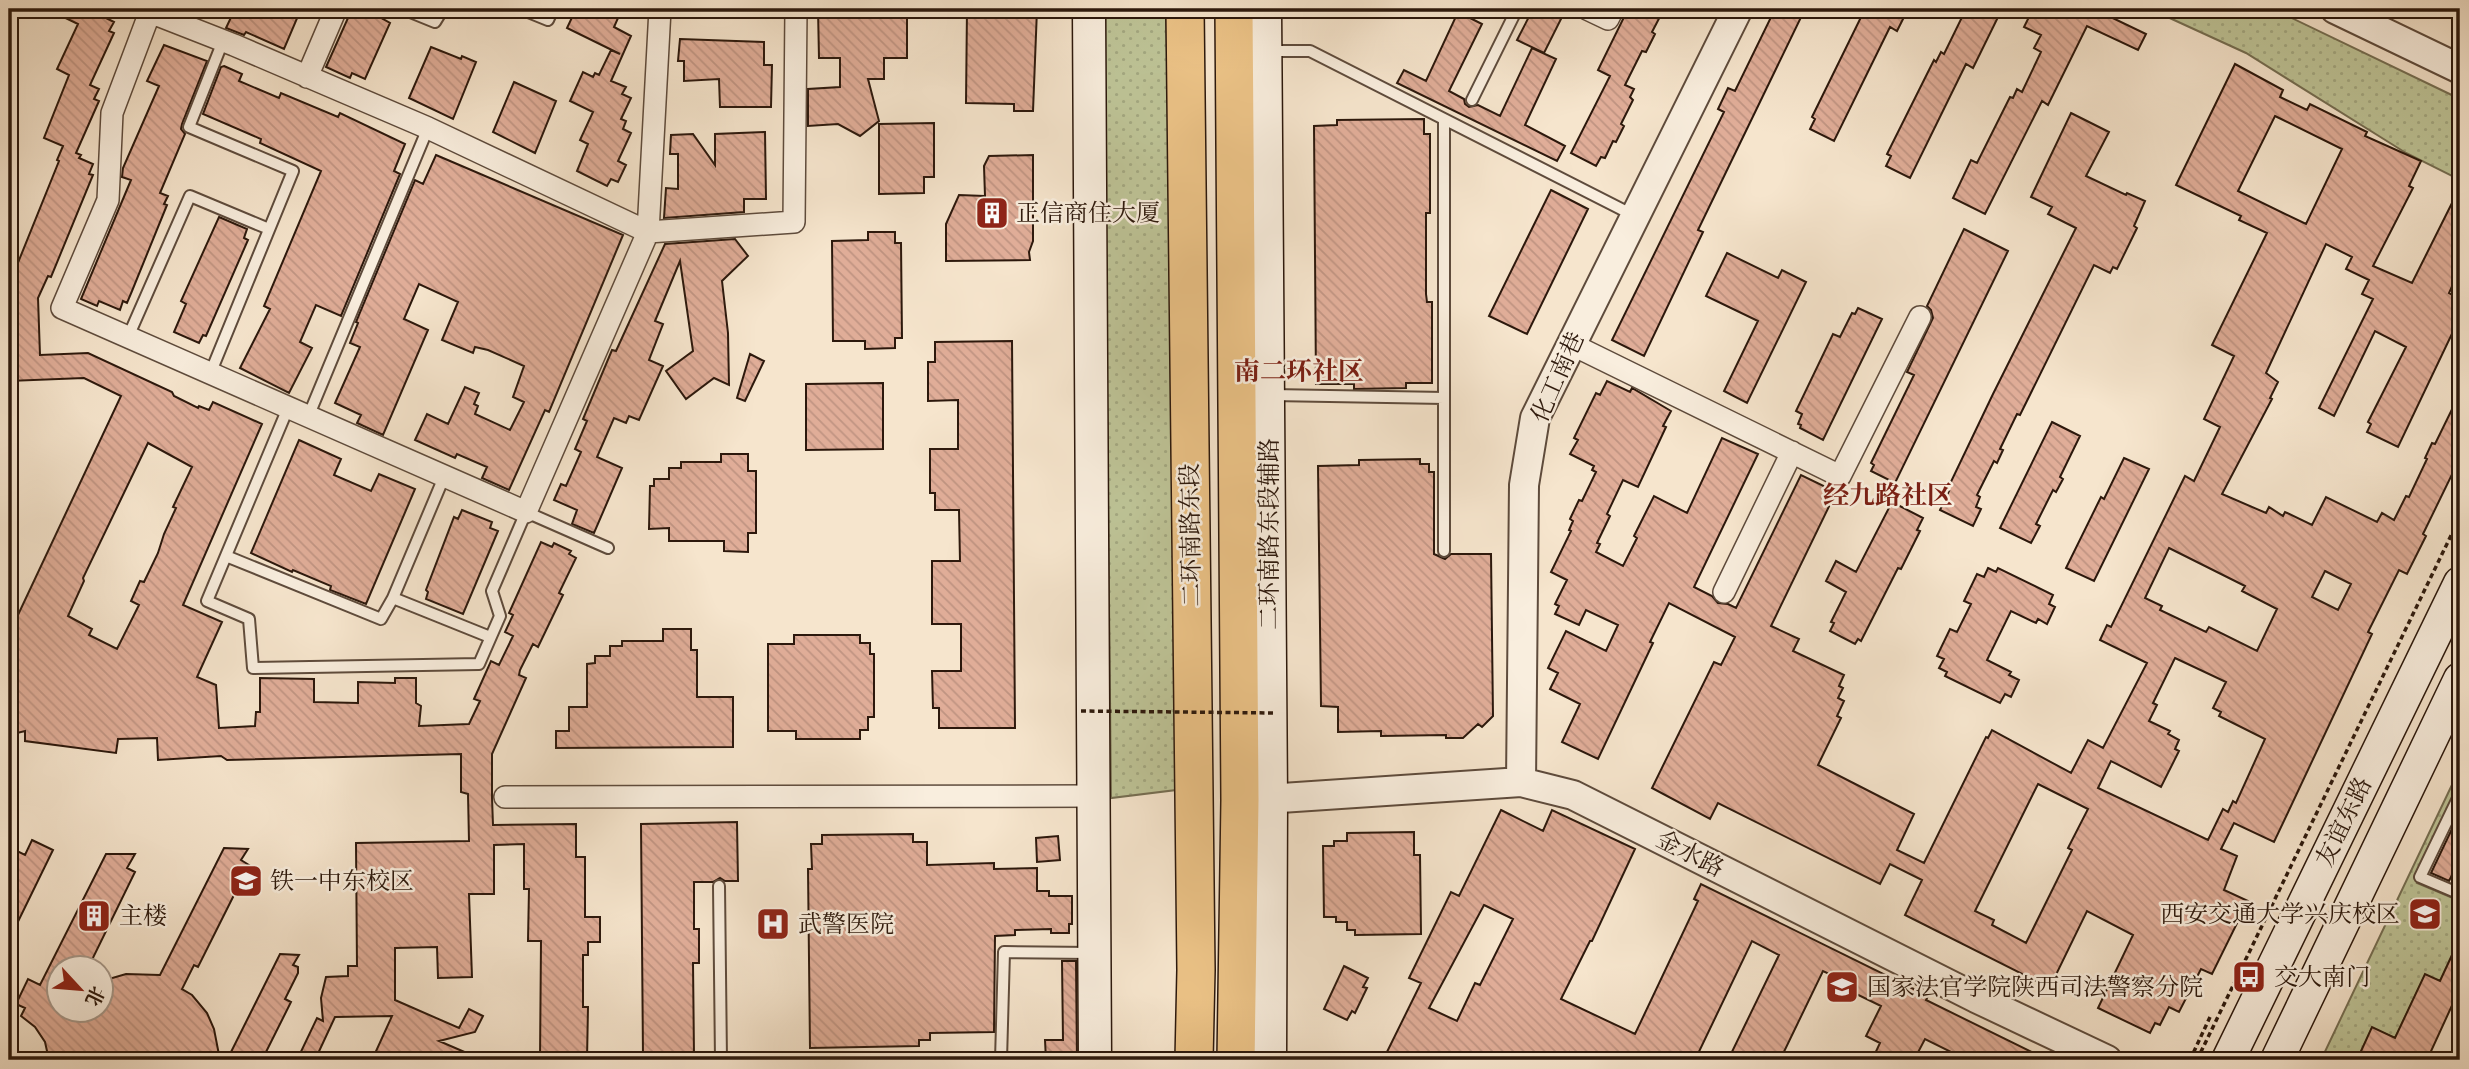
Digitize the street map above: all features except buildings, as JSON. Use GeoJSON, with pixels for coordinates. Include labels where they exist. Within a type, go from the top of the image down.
{"type":"FeatureCollection","features":[{"type":"Feature","properties":{"kind":"highway","name":"二环南路东段"},"geometry":{"type":"LineString","coordinates":[[1185,9],[1196,970],[1194,1060]]}},
{"type":"Feature","properties":{"kind":"highway","name":"二环南路东段"},"geometry":{"type":"LineString","coordinates":[[1234,9],[1256,800],[1236,968],[1236,1060]]}},
{"type":"Feature","properties":{"kind":"highway"},"geometry":{"type":"LineString","coordinates":[[1236,968],[1255,1060]]}},
{"type":"Feature","properties":{"kind":"highway"},"geometry":{"type":"LineString","coordinates":[[1174,1060],[1196,970]]}},
{"type":"Feature","properties":{"kind":"main road"},"geometry":{"type":"LineString","coordinates":[[1089,9],[1095,1060]]}},
{"type":"Feature","properties":{"kind":"main road","name":"二环南路东段辅路"},"geometry":{"type":"LineString","coordinates":[[1265,9],[1268,395],[1256,800],[1270,1060]]}},
{"type":"Feature","properties":{"kind":"main road","name":"友谊东路"},"geometry":{"type":"LineString","coordinates":[[2228,1060],[2460,583]]}},
{"type":"Feature","properties":{"kind":"main road","name":"友谊东路"},"geometry":{"type":"LineString","coordinates":[[2277,1060],[2460,679]]}},
{"type":"Feature","properties":{"kind":"street"},"geometry":{"type":"LineString","coordinates":[[307,77],[335,9]]}},
{"type":"Feature","properties":{"kind":"street"},"geometry":{"type":"LineString","coordinates":[[660,9],[649,232],[526,512],[62,309],[108,200],[112,113],[146,10],[428,128],[649,232],[794,222],[796,9]]}},
{"type":"Feature","properties":{"kind":"street"},"geometry":{"type":"LineString","coordinates":[[1587,9],[1608,19],[1614,9]]}},
{"type":"Feature","properties":{"kind":"street"},"geometry":{"type":"LineString","coordinates":[[2335,9],[2460,69]]}},
{"type":"Feature","properties":{"kind":"street","name":"化工南巷"},"geometry":{"type":"LineString","coordinates":[[1521,782],[1524,485],[1535,418],[1636,216],[1733,10]]}},
{"type":"Feature","properties":{"kind":"street"},"geometry":{"type":"LineString","coordinates":[[1572,344],[1840,476],[1920,317]]}},
{"type":"Feature","properties":{"kind":"street"},"geometry":{"type":"LineString","coordinates":[[1724,592],[1792,452]]}},
{"type":"Feature","properties":{"kind":"street","name":"金水路"},"geometry":{"type":"LineString","coordinates":[[1256,800],[1521,782],[1573,795],[1976,998],[2107,1060]]}},
{"type":"Feature","properties":{"kind":"street"},"geometry":{"type":"LineString","coordinates":[[505,797],[1093,796]]}},
{"type":"Feature","properties":{"kind":"lane"},"geometry":{"type":"LineString","coordinates":[[403,9],[436,22],[443,9]]}},
{"type":"Feature","properties":{"kind":"lane"},"geometry":{"type":"LineString","coordinates":[[521,9],[548,20],[553,9]]}},
{"type":"Feature","properties":{"kind":"lane"},"geometry":{"type":"LineString","coordinates":[[1472,100],[1517,9]]}},
{"type":"Feature","properties":{"kind":"lane"},"geometry":{"type":"LineString","coordinates":[[210,373],[293,171],[189,127],[223,41]]}},
{"type":"Feature","properties":{"kind":"lane"},"geometry":{"type":"LineString","coordinates":[[1266,51],[1310,51],[1636,216]]}},
{"type":"Feature","properties":{"kind":"lane"},"geometry":{"type":"LineString","coordinates":[[1444,119],[1444,551]]}},
{"type":"Feature","properties":{"kind":"lane"},"geometry":{"type":"LineString","coordinates":[[308,417],[428,128]]}},
{"type":"Feature","properties":{"kind":"lane"},"geometry":{"type":"LineString","coordinates":[[128,337],[190,196],[269,229]]}},
{"type":"Feature","properties":{"kind":"lane"},"geometry":{"type":"LineString","coordinates":[[1268,395],[1444,398]]}},
{"type":"Feature","properties":{"kind":"lane"},"geometry":{"type":"LineString","coordinates":[[288,408],[207,601],[249,619],[253,668],[479,664],[500,616],[492,591],[526,512],[608,548]]}},
{"type":"Feature","properties":{"kind":"lane"},"geometry":{"type":"LineString","coordinates":[[226,556],[381,619],[393,598],[444,477]]}},
{"type":"Feature","properties":{"kind":"lane"},"geometry":{"type":"LineString","coordinates":[[393,598],[490,637]]}},
{"type":"Feature","properties":{"kind":"lane"},"geometry":{"type":"LineString","coordinates":[[2460,794],[2420,877],[2460,894]]}},
{"type":"Feature","properties":{"kind":"lane"},"geometry":{"type":"LineString","coordinates":[[719,886],[721,1060]]}},
{"type":"Feature","properties":{"kind":"lane"},"geometry":{"type":"LineString","coordinates":[[1001,1060],[1004,952],[1094,953]]}},
{"type":"Feature","properties":{"kind":"path"},"geometry":{"type":"LineString","coordinates":[[2210,1017],[2191,1058],[2199,1060],[2460,517]]}},
{"type":"Feature","properties":{"kind":"path"},"geometry":{"type":"LineString","coordinates":[[1081,711],[1276,713]]}},
{"type":"Feature","properties":{"kind":"green space"},"geometry":{"type":"Polygon","coordinates":[[[1103,9],[1166,9],[1184,789],[1111,798],[1103,9]]]}},
{"type":"Feature","properties":{"kind":"green space"},"geometry":{"type":"Polygon","coordinates":[[[2150,9],[2273,9],[2460,99],[2460,180],[2406,153],[2246,53],[2150,9]]]}},
{"type":"Feature","properties":{"kind":"green space","name":"西安交通大学兴庆校区"},"geometry":{"type":"Polygon","coordinates":[[[2460,768],[2460,794],[2417,883],[2460,901],[2460,938],[2440,981],[2425,975],[2395,1038],[2372,1028],[2357,1060],[2321,1060],[2460,768]]]}},
{"type":"Feature","properties":{"kind":"place","name":"正信商住大厦"},"geometry":{"type":"Point","coordinates":[992,213]}},
{"type":"Feature","properties":{"kind":"place","name":"铁一中东校区"},"geometry":{"type":"Point","coordinates":[246,881]}},
{"type":"Feature","properties":{"kind":"place","name":"西安交通大学兴庆校区"},"geometry":{"type":"Point","coordinates":[2425,914]}},
{"type":"Feature","properties":{"kind":"place","name":"主楼"},"geometry":{"type":"Point","coordinates":[94,916]}},
{"type":"Feature","properties":{"kind":"place","name":"武警医院"},"geometry":{"type":"Point","coordinates":[773,924]}},
{"type":"Feature","properties":{"kind":"place","name":"交大南门"},"geometry":{"type":"Point","coordinates":[2249,977]}},
{"type":"Feature","properties":{"kind":"place","name":"国家法官学院陕西司法警察分院"},"geometry":{"type":"Point","coordinates":[1842,987]}},
{"type":"Feature","properties":{"kind":"district","name":"南二环社区"},"geometry":{"type":"Point","coordinates":[1299,371]}},
{"type":"Feature","properties":{"kind":"district","name":"经九路社区"},"geometry":{"type":"Point","coordinates":[1888,495]}}]}
